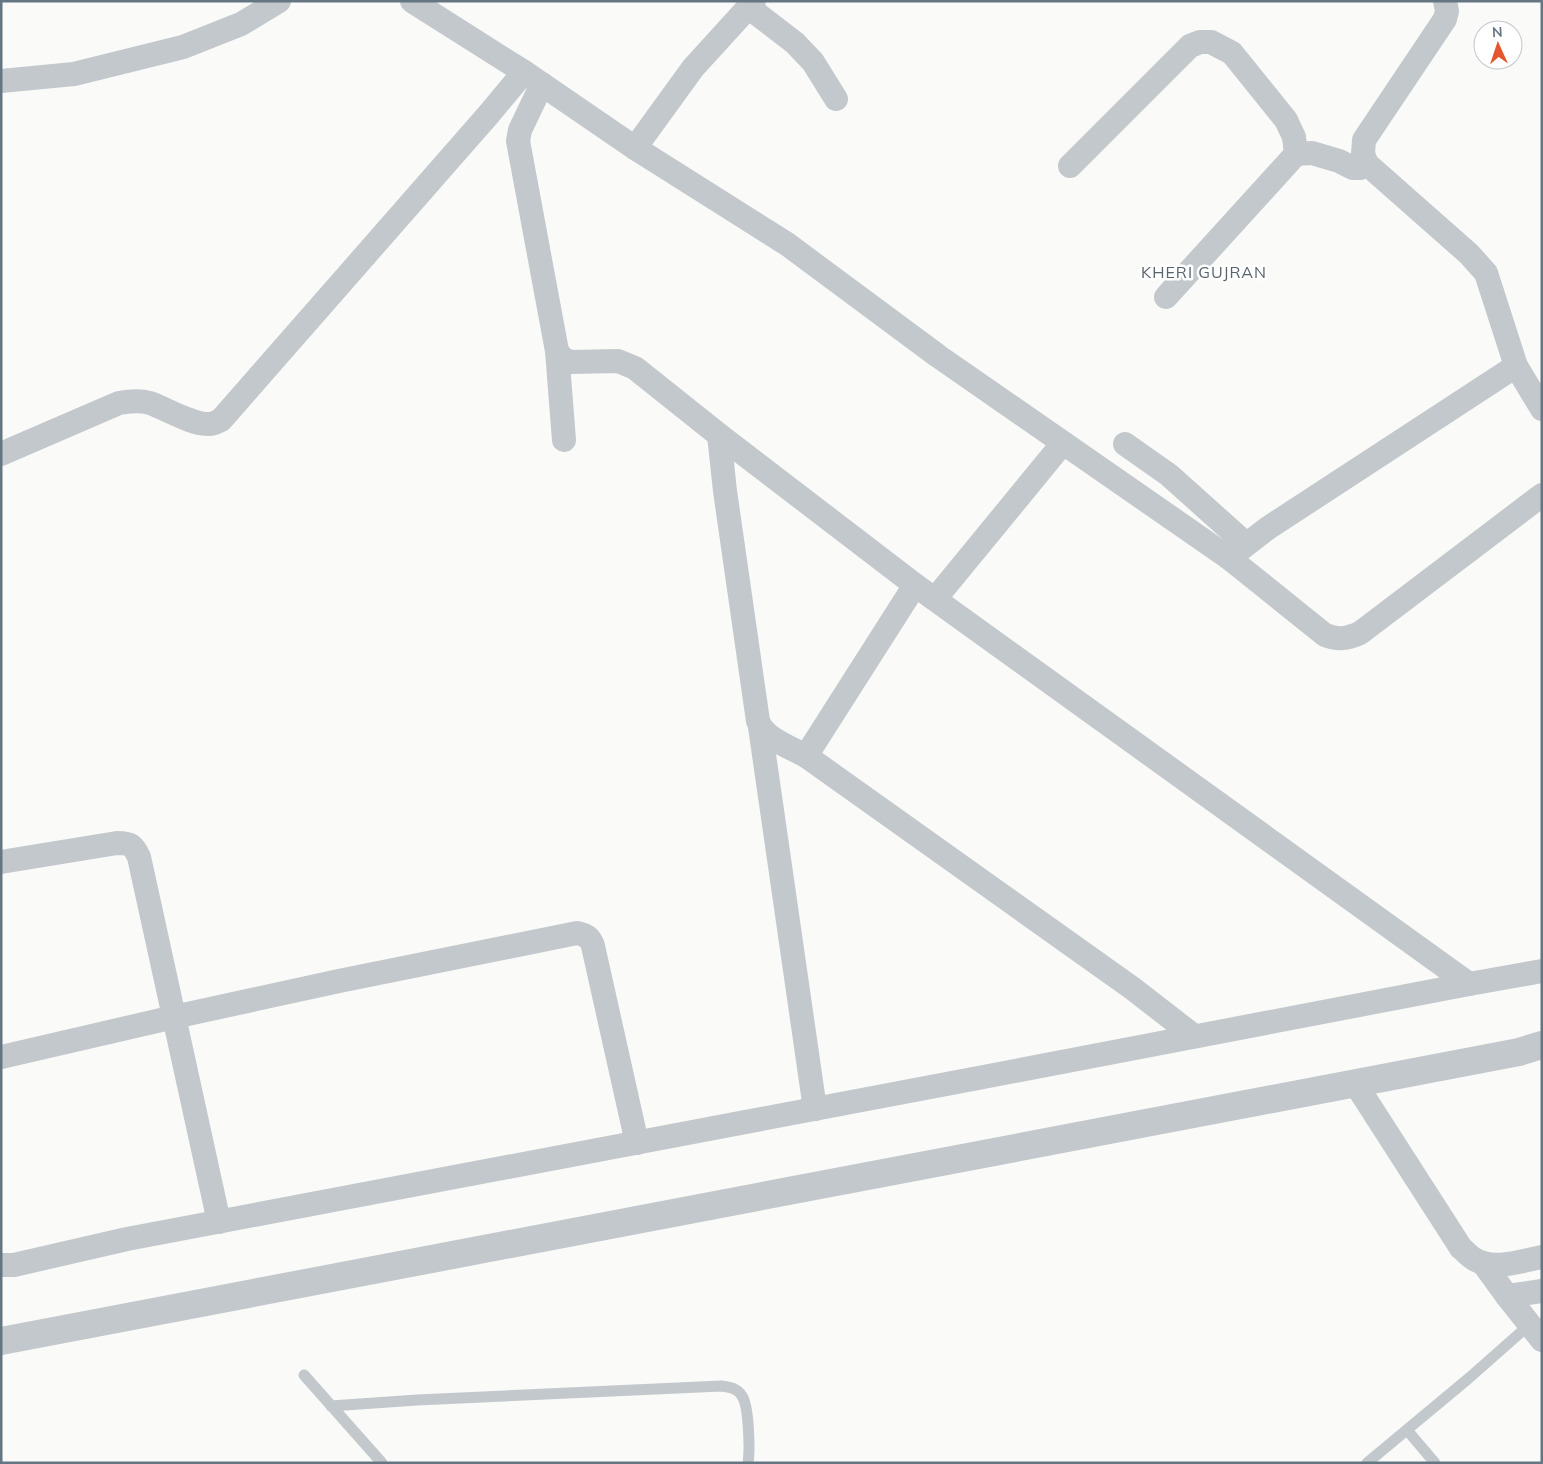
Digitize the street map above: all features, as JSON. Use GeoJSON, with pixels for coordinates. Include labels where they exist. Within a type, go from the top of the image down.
{"type":"FeatureCollection","features":[{"type":"Feature","properties":{"kind":"street"},"geometry":{"type":"LineString","coordinates":[[1,81],[74,74],[184,47],[241,24],[279,1]]}},
{"type":"Feature","properties":{"kind":"street"},"geometry":{"type":"LineString","coordinates":[[412,1],[533,78],[635,148],[788,244],[938,356],[1063,443],[1238,551]]}},
{"type":"Feature","properties":{"kind":"street"},"geometry":{"type":"LineString","coordinates":[[1445,1],[1447,11],[1445,19],[1364,140],[1363,154],[1367,164],[1469,254],[1486,273],[1516,366],[1542,409]]}},
{"type":"Feature","properties":{"kind":"street"},"geometry":{"type":"LineString","coordinates":[[635,148],[693,68],[751,4],[814,62],[836,99]]}},
{"type":"Feature","properties":{"kind":"street"},"geometry":{"type":"LineString","coordinates":[[1070,166],[1190,46],[1200,42],[1211,42],[1232,53],[1286,120],[1294,137],[1296,154]]}},
{"type":"Feature","properties":{"kind":"street"},"geometry":{"type":"LineString","coordinates":[[533,78],[518,141],[557,351],[564,440]]}},
{"type":"Feature","properties":{"kind":"street"},"geometry":{"type":"LineString","coordinates":[[1,454],[118,403],[135,400],[150,404],[185,419],[212,424],[221,420],[483,121],[533,78]]}},
{"type":"Feature","properties":{"kind":"street"},"geometry":{"type":"LineString","coordinates":[[1166,297],[1296,154],[1312,153],[1339,161],[1353,168],[1360,168],[1367,164]]}},
{"type":"Feature","properties":{"kind":"street"},"geometry":{"type":"LineString","coordinates":[[557,351],[562,358],[570,362],[618,361],[635,368],[719,435],[935,600],[1469,984]]}},
{"type":"Feature","properties":{"kind":"street"},"geometry":{"type":"LineString","coordinates":[[1238,551],[1268,528],[1516,366]]}},
{"type":"Feature","properties":{"kind":"street"},"geometry":{"type":"LineString","coordinates":[[719,435],[725,491],[815,1109]]}},
{"type":"Feature","properties":{"kind":"street"},"geometry":{"type":"LineString","coordinates":[[935,600],[1063,443]]}},
{"type":"Feature","properties":{"kind":"street"},"geometry":{"type":"LineString","coordinates":[[1125,444],[1169,475],[1238,551],[1325,635],[1336,639],[1348,638],[1360,633],[1542,495]]}},
{"type":"Feature","properties":{"kind":"street"},"geometry":{"type":"LineString","coordinates":[[806,756],[915,585]]}},
{"type":"Feature","properties":{"kind":"street"},"geometry":{"type":"LineString","coordinates":[[760,727],[768,734],[806,756],[1132,988],[1194,1036]]}},
{"type":"Feature","properties":{"kind":"street"},"geometry":{"type":"LineString","coordinates":[[1,862],[117,843],[126,843],[134,847],[139,857],[219,1222]]}},
{"type":"Feature","properties":{"kind":"street"},"geometry":{"type":"LineString","coordinates":[[1,1057],[339,981],[577,933],[585,934],[594,946],[637,1143]]}},
{"type":"Feature","properties":{"kind":"street"},"geometry":{"type":"LineString","coordinates":[[1,1266],[14,1265],[127,1239],[1542,971]]}},
{"type":"Feature","properties":{"kind":"street"},"geometry":{"type":"LineString","coordinates":[[1,1341],[1355,1084],[1519,1052],[1542,1045]]}},
{"type":"Feature","properties":{"kind":"street"},"geometry":{"type":"LineString","coordinates":[[1355,1084],[1461,1248],[1473,1258],[1483,1263],[1500,1265],[1542,1257]]}},
{"type":"Feature","properties":{"kind":"street"},"geometry":{"type":"LineString","coordinates":[[1483,1263],[1535,1332]]}},
{"type":"Feature","properties":{"kind":"street"},"geometry":{"type":"LineString","coordinates":[[1506,1296],[1542,1291]]}},
{"type":"Feature","properties":{"kind":"lane"},"geometry":{"type":"LineString","coordinates":[[1367,1463],[1482,1367],[1535,1332]]}},
{"type":"Feature","properties":{"kind":"lane"},"geometry":{"type":"LineString","coordinates":[[304,1375],[382,1463]]}},
{"type":"Feature","properties":{"kind":"lane"},"geometry":{"type":"LineString","coordinates":[[331,1406],[417,1400],[722,1386],[734,1388],[743,1396],[747,1412],[748,1463]]}},
{"type":"Feature","properties":{"kind":"lane"},"geometry":{"type":"LineString","coordinates":[[1407,1430],[1435,1463]]}},
{"type":"Feature","properties":{"kind":"district","name":"KHERI GUJRAN"},"geometry":{"type":"Point","coordinates":[1204,272]}}]}
